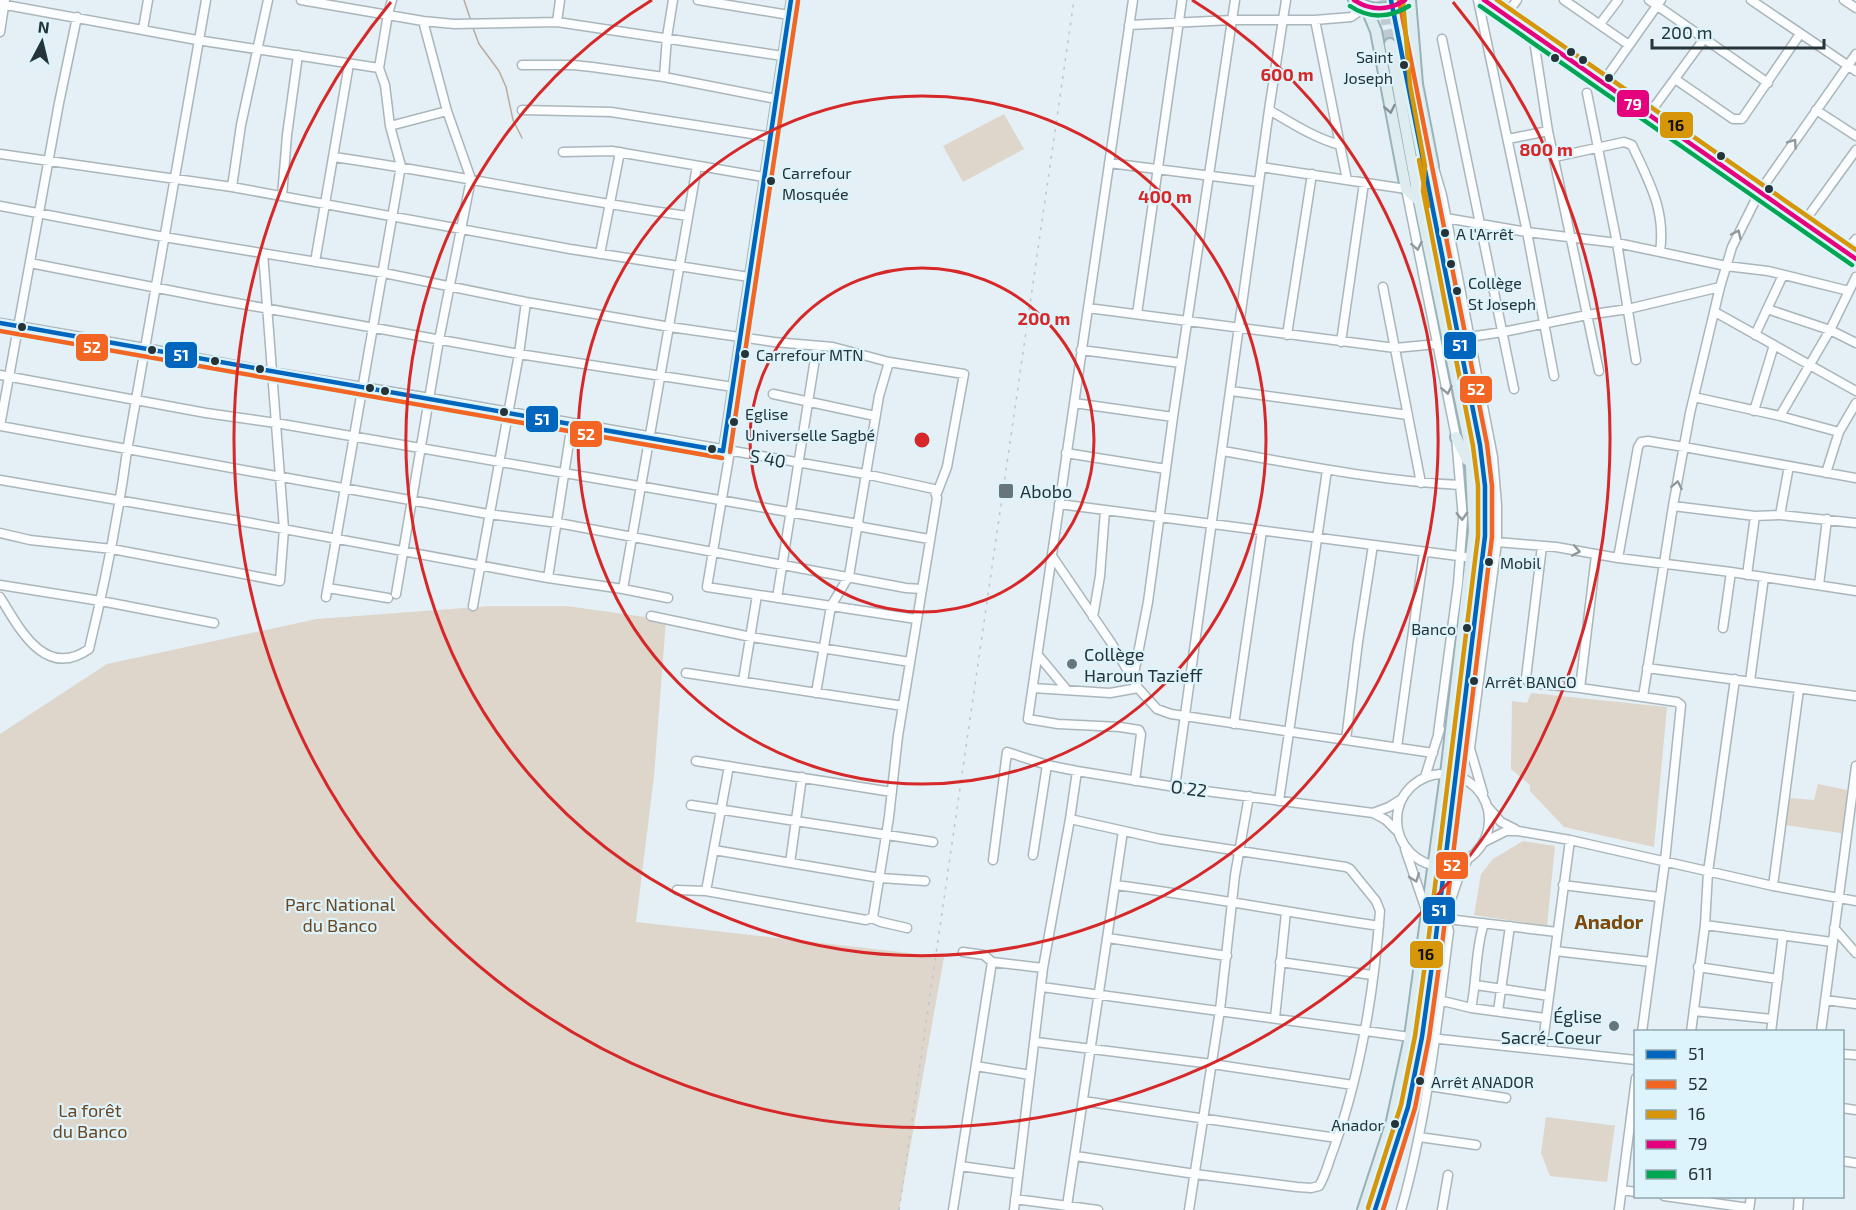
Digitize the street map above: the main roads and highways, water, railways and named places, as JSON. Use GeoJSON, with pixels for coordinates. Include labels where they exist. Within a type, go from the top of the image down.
{"type":"FeatureCollection","features":[{"type":"Feature","properties":{"kind":"main road"},"geometry":{"type":"LineString","coordinates":[[1354,0],[1366,7],[1390,7],[1405,0]]}},
{"type":"Feature","properties":{"kind":"main road"},"geometry":{"type":"LineString","coordinates":[[1410,0],[1417,84],[1433,166],[1430,190]]}},
{"type":"Feature","properties":{"kind":"main road"},"geometry":{"type":"LineString","coordinates":[[1484,0],[1760,191],[1844,253],[1856,259]]}},
{"type":"Feature","properties":{"kind":"main road"},"geometry":{"type":"LineString","coordinates":[[1366,7],[1376,31],[1406,189],[1419,201]]}},
{"type":"Feature","properties":{"kind":"main road"},"geometry":{"type":"LineString","coordinates":[[1363,1210],[1392,1121],[1410,1037],[1446,774],[1466,557],[1474,531],[1470,447],[1419,201],[1395,44],[1430,190],[1480,446],[1485,486],[1485,536],[1457,776],[1422,1037],[1408,1107],[1375,1210]]}},
{"type":"Feature","properties":{"kind":"main road"},"geometry":{"type":"LineString","coordinates":[[1456,436],[1471,469]]}},
{"type":"Feature","properties":{"kind":"main road"},"geometry":{"type":"LineString","coordinates":[[1435,944],[1446,918]]}},
{"type":"Feature","properties":{"kind":"waterway"},"geometry":{"type":"LineString","coordinates":[[464,0],[471,21]]}},
{"type":"Feature","properties":{"kind":"waterway"},"geometry":{"type":"LineString","coordinates":[[473,28],[479,44],[499,71],[506,87],[513,120],[522,138]]}},
{"type":"Feature","properties":{"kind":"tunnel"},"geometry":{"type":"LineString","coordinates":[[1382,0],[1390,44]]}},
{"type":"Feature","properties":{"kind":"tunnel"},"geometry":{"type":"LineString","coordinates":[[1391,0],[1399,43]]}},
{"type":"Feature","properties":{"kind":"railway"},"geometry":{"type":"LineString","coordinates":[[899,1210],[1074,0]]}},
{"type":"Feature","properties":{"kind":"place","name":"Saint Joseph"},"geometry":{"type":"Point","coordinates":[1404,65]}},
{"type":"Feature","properties":{"kind":"place","name":"Carrefour Mosquée"},"geometry":{"type":"Point","coordinates":[771,181]}},
{"type":"Feature","properties":{"kind":"place","name":"A l'Arrêt"},"geometry":{"type":"Point","coordinates":[1445,233]}},
{"type":"Feature","properties":{"kind":"place","name":"Collège St Joseph"},"geometry":{"type":"Point","coordinates":[1457,291]}},
{"type":"Feature","properties":{"kind":"place","name":"Carrefour MTN"},"geometry":{"type":"Point","coordinates":[745,354]}},
{"type":"Feature","properties":{"kind":"place","name":"Eglise Universelle Sagbé"},"geometry":{"type":"Point","coordinates":[734,422]}},
{"type":"Feature","properties":{"kind":"place","name":"Abobo"},"geometry":{"type":"Point","coordinates":[1006,491]}},
{"type":"Feature","properties":{"kind":"place","name":"Mobil"},"geometry":{"type":"Point","coordinates":[1489,562]}},
{"type":"Feature","properties":{"kind":"place","name":"Banco"},"geometry":{"type":"Point","coordinates":[1467,628]}},
{"type":"Feature","properties":{"kind":"place","name":"Collège Haroun Tazieff"},"geometry":{"type":"Point","coordinates":[1072,664]}},
{"type":"Feature","properties":{"kind":"place","name":"Arrêt BANCO"},"geometry":{"type":"Point","coordinates":[1474,681]}},
{"type":"Feature","properties":{"kind":"place","name":"Église Sacré-Coeur"},"geometry":{"type":"Point","coordinates":[1614,1026]}},
{"type":"Feature","properties":{"kind":"place","name":"Arrêt ANADOR"},"geometry":{"type":"Point","coordinates":[1420,1081]}},
{"type":"Feature","properties":{"kind":"place","name":"Anador"},"geometry":{"type":"Point","coordinates":[1395,1124]}},
{"type":"Feature","properties":{"kind":"district","name":"Anador"},"geometry":{"type":"Point","coordinates":[1609,921]}},
{"type":"Feature","properties":{"kind":"park label","name":"Parc National du Banco"},"geometry":{"type":"Point","coordinates":[340,914]}},
{"type":"Feature","properties":{"kind":"park label","name":"La forêt du Banco"},"geometry":{"type":"Point","coordinates":[90,1120]}}]}
